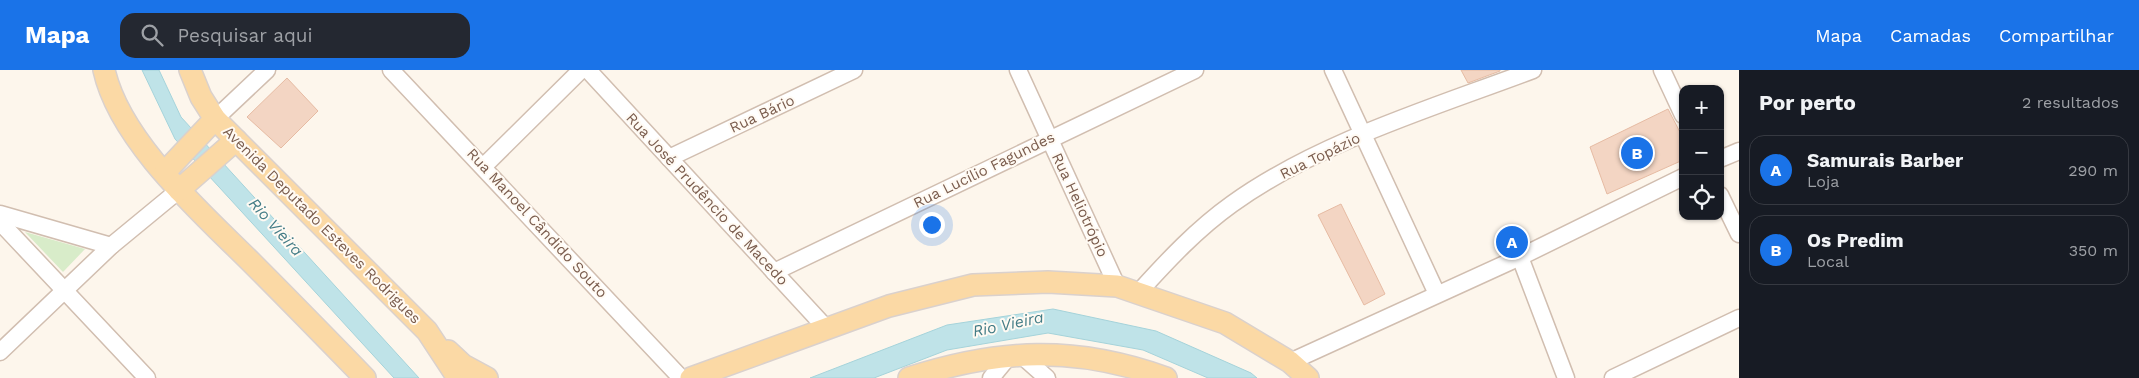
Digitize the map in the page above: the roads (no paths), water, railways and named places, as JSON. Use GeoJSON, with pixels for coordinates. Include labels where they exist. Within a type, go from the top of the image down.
{"type":"FeatureCollection","features":[{"type":"Feature","properties":{"kind":"main road"},"geometry":{"type":"LineString","coordinates":[[104,70],[107,84],[121,116],[140,145],[168,168],[183,187],[365,378]]}},
{"type":"Feature","properties":{"kind":"main road","name":"Avenida Deputado Esteves Rodrigues"},"geometry":{"type":"LineString","coordinates":[[190,70],[211,123],[427,330],[458,378]]}},
{"type":"Feature","properties":{"kind":"main road"},"geometry":{"type":"LineString","coordinates":[[168,168],[211,123]]}},
{"type":"Feature","properties":{"kind":"main road"},"geometry":{"type":"LineString","coordinates":[[183,187],[232,144]]}},
{"type":"Feature","properties":{"kind":"main road"},"geometry":{"type":"LineString","coordinates":[[691,378],[889,306],[972,285],[1048,282],[1118,286],[1225,323],[1290,362],[1308,378]]}},
{"type":"Feature","properties":{"kind":"main road"},"geometry":{"type":"LineString","coordinates":[[427,330],[463,365],[487,378]]}},
{"type":"Feature","properties":{"kind":"main road"},"geometry":{"type":"LineString","coordinates":[[908,378],[953,364],[1016,355],[1090,357],[1136,367],[1166,378]]}},
{"type":"Feature","properties":{"kind":"street"},"geometry":{"type":"LineString","coordinates":[[211,123],[267,70]]}},
{"type":"Feature","properties":{"kind":"street","name":"Rua Manoel Cândido Souto"},"geometry":{"type":"LineString","coordinates":[[391,70],[484,166],[681,378]]}},
{"type":"Feature","properties":{"kind":"street"},"geometry":{"type":"LineString","coordinates":[[484,166],[582,70]]}},
{"type":"Feature","properties":{"kind":"street","name":"Rua José Prudêncio de Macedo"},"geometry":{"type":"LineString","coordinates":[[588,70],[826,328]]}},
{"type":"Feature","properties":{"kind":"street","name":"Rua Bário"},"geometry":{"type":"LineString","coordinates":[[670,158],[854,70]]}},
{"type":"Feature","properties":{"kind":"street","name":"Rua Heliotrópio"},"geometry":{"type":"LineString","coordinates":[[1018,70],[1118,286]]}},
{"type":"Feature","properties":{"kind":"street","name":"Rua Lucílio Fagundes"},"geometry":{"type":"LineString","coordinates":[[774,272],[1049,138],[1195,70]]}},
{"type":"Feature","properties":{"kind":"street"},"geometry":{"type":"LineString","coordinates":[[1333,70],[1436,294]]}},
{"type":"Feature","properties":{"kind":"street","name":"Rua Topázio"},"geometry":{"type":"LineString","coordinates":[[1139,292],[1188,240],[1233,203],[1292,167],[1364,134],[1533,70]]}},
{"type":"Feature","properties":{"kind":"street"},"geometry":{"type":"LineString","coordinates":[[1662,70],[1679,106]]}},
{"type":"Feature","properties":{"kind":"street"},"geometry":{"type":"LineString","coordinates":[[1724,157],[1739,151]]}},
{"type":"Feature","properties":{"kind":"street"},"geometry":{"type":"LineString","coordinates":[[1290,362],[1520,257],[1679,179]]}},
{"type":"Feature","properties":{"kind":"street"},"geometry":{"type":"LineString","coordinates":[[0,352],[111,246],[183,187]]}},
{"type":"Feature","properties":{"kind":"street"},"geometry":{"type":"LineString","coordinates":[[1724,203],[1739,234]]}},
{"type":"Feature","properties":{"kind":"street"},"geometry":{"type":"LineString","coordinates":[[0,214],[111,246]]}},
{"type":"Feature","properties":{"kind":"street"},"geometry":{"type":"LineString","coordinates":[[0,222],[147,378]]}},
{"type":"Feature","properties":{"kind":"street"},"geometry":{"type":"LineString","coordinates":[[1520,257],[1566,378]]}},
{"type":"Feature","properties":{"kind":"street"},"geometry":{"type":"LineString","coordinates":[[1613,378],[1739,318]]}},
{"type":"Feature","properties":{"kind":"street"},"geometry":{"type":"LineString","coordinates":[[991,378],[1016,355],[1047,378]]}},
{"type":"Feature","properties":{"kind":"water","name":"Rio Vieira"},"geometry":{"type":"Polygon","coordinates":[[[142,70],[159,70],[181,117],[419,378],[394,378],[175,139],[142,70]]]}},
{"type":"Feature","properties":{"kind":"water","name":"Rio Vieira"},"geometry":{"type":"Polygon","coordinates":[[[1053,309],[1156,331],[1251,373],[1257,378],[1208,378],[1143,350],[1048,333],[947,350],[874,378],[810,378],[947,325],[1053,309]]]}},
{"type":"Feature","properties":{"kind":"place","name":"Os Predim"},"geometry":{"type":"Point","coordinates":[1637,153]}},
{"type":"Feature","properties":{"kind":"place","name":"Samurais Barber"},"geometry":{"type":"Point","coordinates":[1512,242]}}]}
